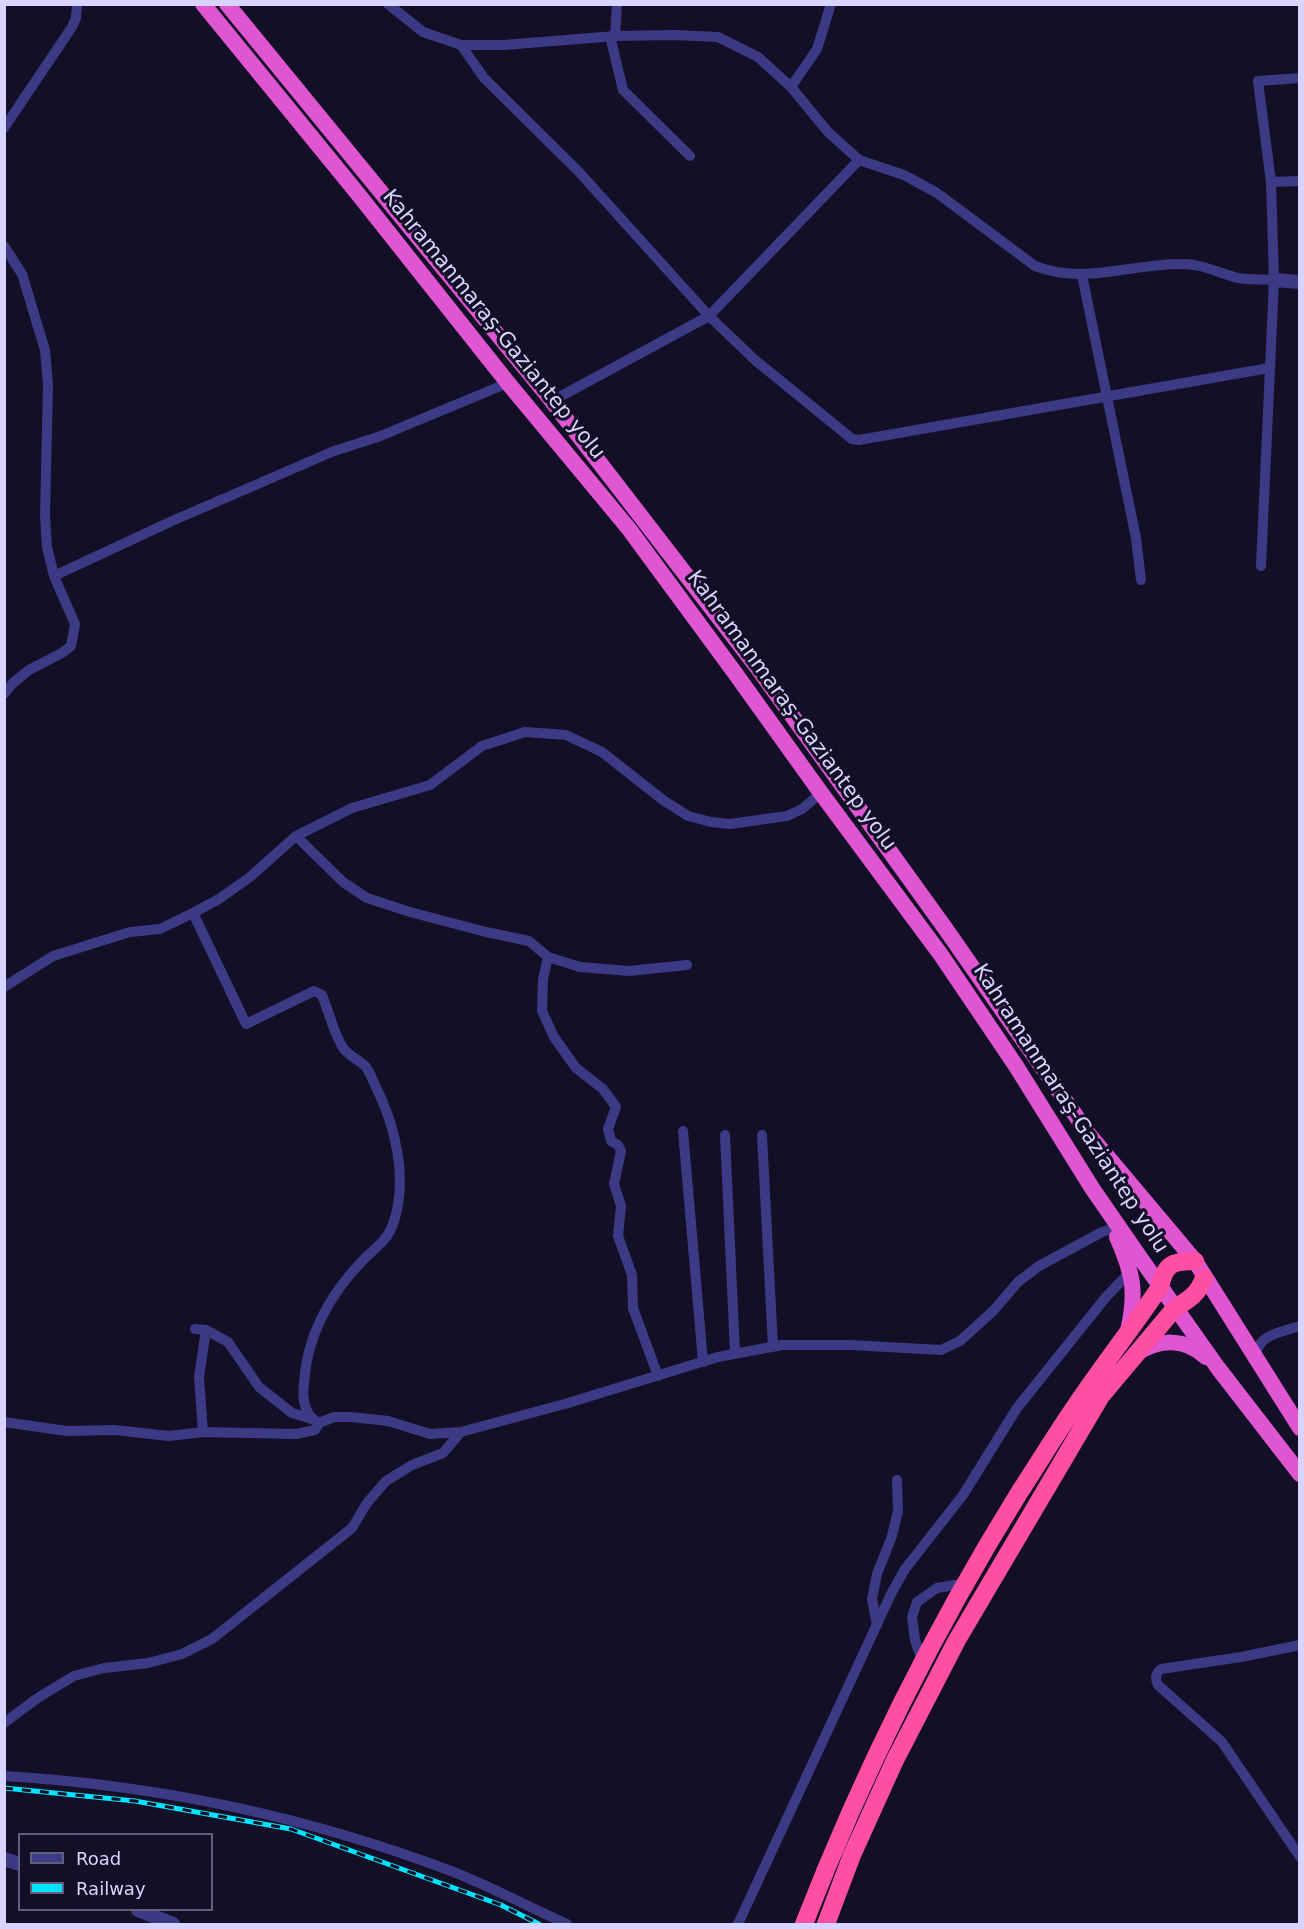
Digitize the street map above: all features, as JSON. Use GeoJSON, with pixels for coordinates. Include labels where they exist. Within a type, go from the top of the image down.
{"type":"FeatureCollection","features":[{"type":"Feature","properties":{"kind":"highway","name":"Kahramanmaraş-Gaziantep yolu"},"geometry":{"type":"LineString","coordinates":[[203,4],[508,383],[629,529],[941,955],[1016,1066],[1092,1188],[1160,1287],[1299,1474]]}},
{"type":"Feature","properties":{"kind":"highway","name":"Kahramanmaraş-Gaziantep yolu"},"geometry":{"type":"LineString","coordinates":[[227,4],[552,401],[757,667],[945,928],[1090,1136],[1195,1261],[1299,1428]]}},
{"type":"Feature","properties":{"kind":"highway"},"geometry":{"type":"LineString","coordinates":[[1092,1188],[1131,1271],[1134,1309],[1128,1333]]}},
{"type":"Feature","properties":{"kind":"highway"},"geometry":{"type":"LineString","coordinates":[[804,1924],[834,1847],[877,1752],[967,1583],[1018,1495],[1062,1426],[1160,1287],[1163,1274],[1168,1266],[1179,1261],[1195,1261]]}},
{"type":"Feature","properties":{"kind":"highway"},"geometry":{"type":"LineString","coordinates":[[826,1924],[852,1855],[895,1760],[957,1640],[1101,1396],[1133,1355],[1175,1308],[1192,1299],[1204,1278]]}},
{"type":"Feature","properties":{"kind":"highway"},"geometry":{"type":"LineString","coordinates":[[1133,1355],[1150,1345],[1168,1341],[1186,1345],[1202,1353],[1218,1368]]}},
{"type":"Feature","properties":{"kind":"street"},"geometry":{"type":"LineString","coordinates":[[4,128],[72,27],[76,18],[77,4]]}},
{"type":"Feature","properties":{"kind":"street"},"geometry":{"type":"LineString","coordinates":[[388,4],[423,32],[461,45],[504,45],[613,36],[718,37],[758,57],[791,87],[828,132],[859,160],[904,175],[937,193],[1035,266],[1052,272],[1082,275],[1181,263],[1205,267],[1240,278],[1299,282]]}},
{"type":"Feature","properties":{"kind":"street"},"geometry":{"type":"LineString","coordinates":[[616,4],[613,36],[623,90],[690,156]]}},
{"type":"Feature","properties":{"kind":"street"},"geometry":{"type":"LineString","coordinates":[[791,87],[817,49],[831,4]]}},
{"type":"Feature","properties":{"kind":"street"},"geometry":{"type":"LineString","coordinates":[[461,45],[484,78],[579,172],[709,316],[755,360],[852,439],[859,440],[1269,368]]}},
{"type":"Feature","properties":{"kind":"street"},"geometry":{"type":"LineString","coordinates":[[1262,566],[1274,280],[1271,182],[1258,81],[1299,78]]}},
{"type":"Feature","properties":{"kind":"street"},"geometry":{"type":"LineString","coordinates":[[552,401],[709,316],[859,160]]}},
{"type":"Feature","properties":{"kind":"street"},"geometry":{"type":"LineString","coordinates":[[1271,182],[1299,181]]}},
{"type":"Feature","properties":{"kind":"street"},"geometry":{"type":"LineString","coordinates":[[4,246],[22,274],[45,350],[48,385],[45,515],[47,547],[54,576],[75,624],[71,646],[29,670],[4,694]]}},
{"type":"Feature","properties":{"kind":"street"},"geometry":{"type":"LineString","coordinates":[[1082,275],[1136,538],[1141,580]]}},
{"type":"Feature","properties":{"kind":"street"},"geometry":{"type":"LineString","coordinates":[[54,576],[172,521],[334,451],[378,437],[508,383]]}},
{"type":"Feature","properties":{"kind":"street"},"geometry":{"type":"LineString","coordinates":[[4,987],[53,956],[130,933],[160,929],[193,913],[219,899],[250,877],[296,836],[352,808],[430,784],[482,747],[525,732],[566,735],[602,752],[663,800],[688,816],[711,822],[730,824],[787,816],[802,809],[821,794]]}},
{"type":"Feature","properties":{"kind":"street"},"geometry":{"type":"LineString","coordinates":[[296,836],[343,882],[367,898],[442,921],[529,941],[548,957],[580,967],[628,971],[687,965]]}},
{"type":"Feature","properties":{"kind":"street"},"geometry":{"type":"LineString","coordinates":[[4,1422],[67,1431],[115,1430],[169,1437],[203,1432],[296,1434],[315,1430],[315,1421],[302,1400],[306,1358],[320,1317],[349,1275],[382,1243],[393,1227],[400,1190],[396,1144],[385,1105],[365,1066],[341,1046],[322,995],[314,991],[246,1024],[193,913]]}},
{"type":"Feature","properties":{"kind":"street"},"geometry":{"type":"LineString","coordinates":[[548,957],[543,980],[542,1011],[550,1028],[576,1068],[603,1089],[616,1107],[608,1129],[611,1141],[618,1145],[621,1151],[614,1184],[621,1206],[618,1236],[632,1275],[633,1308],[658,1376]]}},
{"type":"Feature","properties":{"kind":"street"},"geometry":{"type":"LineString","coordinates":[[683,1131],[703,1362]]}},
{"type":"Feature","properties":{"kind":"street"},"geometry":{"type":"LineString","coordinates":[[725,1135],[735,1353]]}},
{"type":"Feature","properties":{"kind":"street"},"geometry":{"type":"LineString","coordinates":[[762,1136],[773,1347]]}},
{"type":"Feature","properties":{"kind":"street"},"geometry":{"type":"LineString","coordinates":[[203,1432],[199,1377],[201,1329],[228,1342],[260,1387],[292,1413],[315,1421],[334,1417],[388,1421],[430,1434],[461,1432],[735,1353],[782,1345],[851,1345],[941,1350],[960,1341],[993,1311],[1018,1282],[1039,1266],[1102,1232],[1112,1229]]}},
{"type":"Feature","properties":{"kind":"street"},"geometry":{"type":"LineString","coordinates":[[738,1924],[891,1594],[905,1569],[963,1495],[1017,1408],[1106,1297],[1131,1271]]}},
{"type":"Feature","properties":{"kind":"street"},"geometry":{"type":"LineString","coordinates":[[1234,1324],[1245,1333],[1267,1337]]}},
{"type":"Feature","properties":{"kind":"street"},"geometry":{"type":"LineString","coordinates":[[1258,1363],[1256,1350],[1259,1343],[1267,1337],[1299,1326]]}},
{"type":"Feature","properties":{"kind":"street"},"geometry":{"type":"LineString","coordinates":[[4,1723],[39,1697],[74,1676],[104,1668],[148,1663],[182,1654],[212,1639],[352,1528],[367,1503],[386,1481],[412,1465],[443,1453],[461,1432]]}},
{"type":"Feature","properties":{"kind":"street"},"geometry":{"type":"LineString","coordinates":[[877,1625],[872,1599],[877,1574],[892,1536],[898,1512],[897,1480]]}},
{"type":"Feature","properties":{"kind":"street"},"geometry":{"type":"LineString","coordinates":[[923,1664],[915,1640],[912,1617],[917,1602],[937,1588],[967,1583]]}},
{"type":"Feature","properties":{"kind":"street"},"geometry":{"type":"LineString","coordinates":[[1299,1645],[1241,1657],[1161,1669],[1155,1678],[1158,1685],[1222,1742],[1299,1857]]}},
{"type":"Feature","properties":{"kind":"street"},"geometry":{"type":"LineString","coordinates":[[4,1776],[48,1778],[162,1792],[265,1814],[341,1834],[452,1872],[567,1924]]}},
{"type":"Feature","properties":{"kind":"street"},"geometry":{"type":"LineString","coordinates":[[140,1911],[173,1924]]}},
{"type":"Feature","properties":{"kind":"railway"},"geometry":{"type":"LineString","coordinates":[[4,1788],[135,1801],[291,1829],[501,1905],[539,1924]]}}]}
